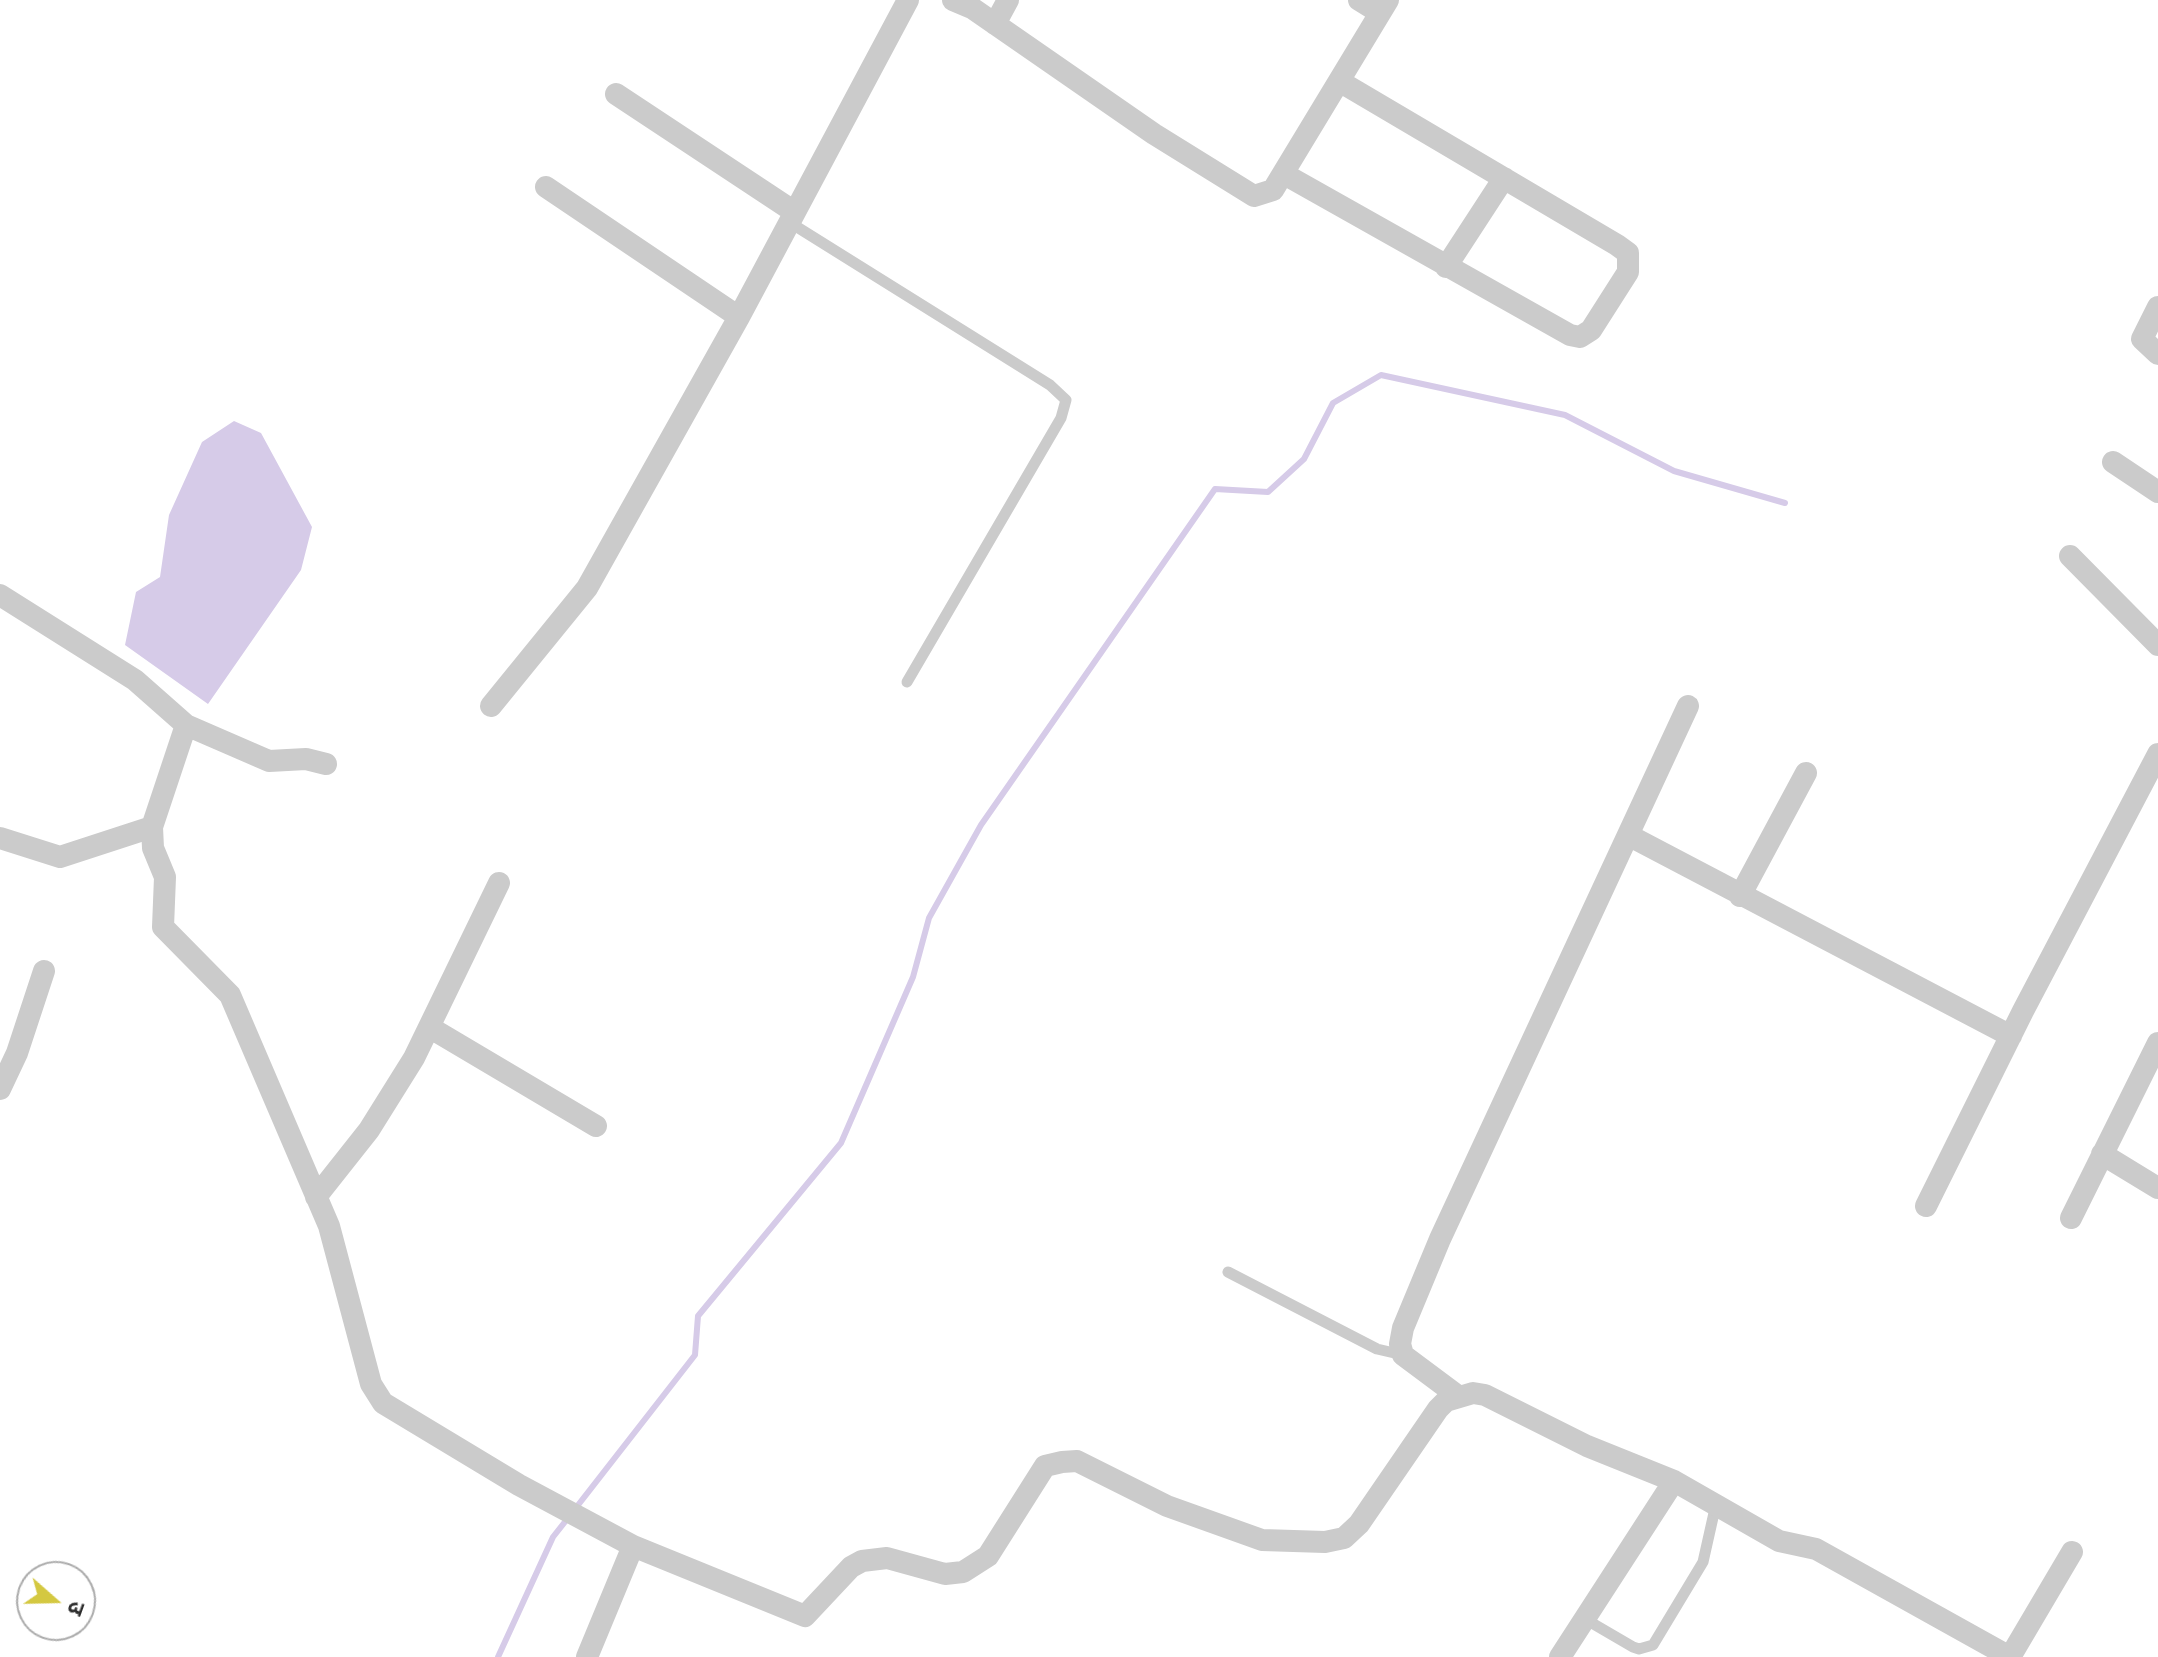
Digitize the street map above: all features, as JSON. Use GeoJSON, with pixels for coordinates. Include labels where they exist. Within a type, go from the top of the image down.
{"type":"FeatureCollection","features":[{"type":"Feature","properties":{"kind":"street"},"geometry":{"type":"LineString","coordinates":[[491,706],[587,588],[739,317],[908,0]]}},
{"type":"Feature","properties":{"kind":"street"},"geometry":{"type":"LineString","coordinates":[[953,0],[995,24],[1242,191],[1262,195],[1273,190],[1284,174],[1384,7],[1359,0]]}},
{"type":"Feature","properties":{"kind":"street"},"geometry":{"type":"LineString","coordinates":[[995,24],[1008,0]]}},
{"type":"Feature","properties":{"kind":"street"},"geometry":{"type":"LineString","coordinates":[[1284,174],[1570,335],[1580,337],[1591,330],[1628,272],[1628,253],[1339,81]]}},
{"type":"Feature","properties":{"kind":"street"},"geometry":{"type":"LineString","coordinates":[[616,94],[791,216]]}},
{"type":"Feature","properties":{"kind":"street"},"geometry":{"type":"LineString","coordinates":[[1446,267],[1504,178]]}},
{"type":"Feature","properties":{"kind":"street"},"geometry":{"type":"LineString","coordinates":[[546,187],[739,317]]}},
{"type":"Feature","properties":{"kind":"street"},"geometry":{"type":"LineString","coordinates":[[2158,307],[2142,339],[2158,354]]}},
{"type":"Feature","properties":{"kind":"street"},"geometry":{"type":"LineString","coordinates":[[2113,462],[2158,492]]}},
{"type":"Feature","properties":{"kind":"street"},"geometry":{"type":"LineString","coordinates":[[2070,556],[2158,645]]}},
{"type":"Feature","properties":{"kind":"street"},"geometry":{"type":"LineString","coordinates":[[0,595],[135,680],[186,725],[269,761],[306,759],[326,764]]}},
{"type":"Feature","properties":{"kind":"street"},"geometry":{"type":"LineString","coordinates":[[1458,1396],[1403,1355],[1400,1344],[1403,1328],[1440,1239],[1688,706]]}},
{"type":"Feature","properties":{"kind":"street"},"geometry":{"type":"LineString","coordinates":[[186,725],[152,827],[153,848],[165,877],[163,927],[230,995],[329,1226],[371,1384],[383,1403],[581,1520],[633,1546],[805,1616],[851,1567],[862,1561],[887,1558],[945,1574],[963,1572],[988,1556],[1045,1466],[1077,1461],[1167,1506],[1262,1540],[1325,1542],[1344,1538],[1359,1524],[1438,1409],[1458,1396],[1485,1395],[1587,1446],[1674,1481],[1779,1541],[1816,1549],[2010,1657],[2072,1552]]}},
{"type":"Feature","properties":{"kind":"street"},"geometry":{"type":"LineString","coordinates":[[1926,1206],[2158,754]]}},
{"type":"Feature","properties":{"kind":"street"},"geometry":{"type":"LineString","coordinates":[[1740,896],[1806,773]]}},
{"type":"Feature","properties":{"kind":"street"},"geometry":{"type":"LineString","coordinates":[[0,838],[60,857],[152,827]]}},
{"type":"Feature","properties":{"kind":"street"},"geometry":{"type":"LineString","coordinates":[[1628,835],[2011,1036]]}},
{"type":"Feature","properties":{"kind":"street"},"geometry":{"type":"LineString","coordinates":[[316,1197],[369,1130],[429,1027],[499,883]]}},
{"type":"Feature","properties":{"kind":"street"},"geometry":{"type":"LineString","coordinates":[[0,1089],[17,1053],[44,971]]}},
{"type":"Feature","properties":{"kind":"street"},"geometry":{"type":"LineString","coordinates":[[429,1027],[596,1126]]}},
{"type":"Feature","properties":{"kind":"street"},"geometry":{"type":"LineString","coordinates":[[2071,1218],[2158,1043]]}},
{"type":"Feature","properties":{"kind":"street"},"geometry":{"type":"LineString","coordinates":[[2102,1154],[2158,1188]]}},
{"type":"Feature","properties":{"kind":"street"},"geometry":{"type":"LineString","coordinates":[[1560,1657],[1674,1481]]}},
{"type":"Feature","properties":{"kind":"street"},"geometry":{"type":"LineString","coordinates":[[587,1657],[633,1546]]}},
{"type":"Feature","properties":{"kind":"lane"},"geometry":{"type":"LineString","coordinates":[[791,216],[1050,385],[1066,400],[1061,418],[907,682]]}},
{"type":"Feature","properties":{"kind":"lane"},"geometry":{"type":"LineString","coordinates":[[1228,1272],[1377,1349],[1403,1355]]}},
{"type":"Feature","properties":{"kind":"lane"},"geometry":{"type":"LineString","coordinates":[[1585,1619],[1633,1647],[1639,1649],[1653,1645],[1703,1562],[1716,1504]]}},
{"type":"Feature","properties":{"kind":"shaded area"},"geometry":{"type":"Polygon","coordinates":[[[234,421],[261,433],[312,527],[301,570],[208,704],[125,645],[136,592],[160,577],[169,515],[202,442],[234,421]]]}},
{"type":"Feature","properties":{"kind":"waterway"},"geometry":{"type":"LineString","coordinates":[[575,1509],[695,1355],[698,1316],[841,1143],[913,977],[929,918],[981,825],[1215,489],[1268,492],[1304,459],[1333,403],[1381,375],[1565,415],[1674,471],[1785,503]]}},
{"type":"Feature","properties":{"kind":"waterway"},"geometry":{"type":"LineString","coordinates":[[498,1657],[553,1537],[568,1518]]}}]}
